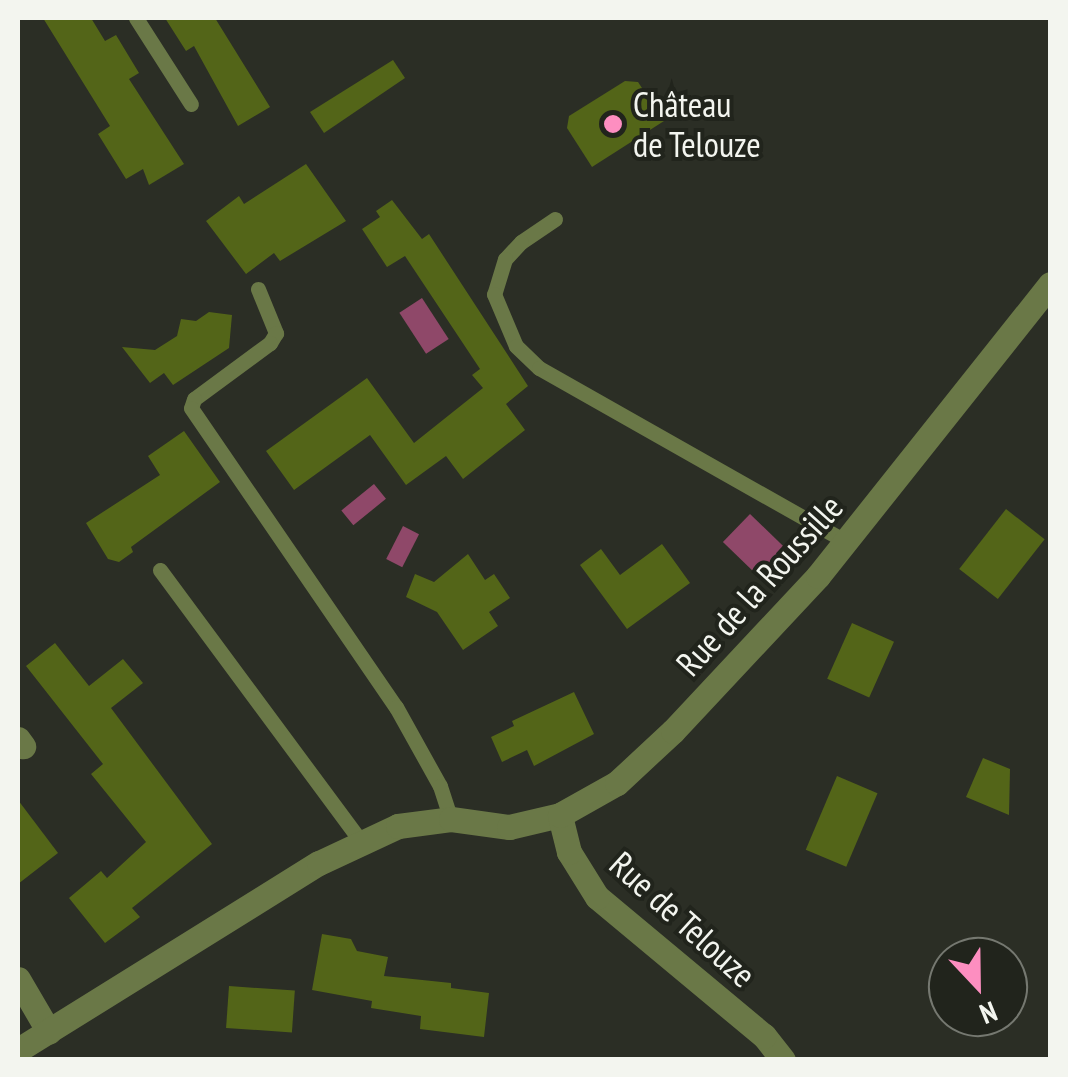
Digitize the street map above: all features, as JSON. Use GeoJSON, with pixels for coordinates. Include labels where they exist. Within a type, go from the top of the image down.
{"type":"FeatureCollection","features":[{"type":"Feature","properties":{"kind":"street","name":"Rue de la Roussille"},"geometry":{"type":"LineString","coordinates":[[18,1050],[319,863],[398,826],[451,818],[510,826],[560,815],[618,784],[848,542],[1050,284]]}},
{"type":"Feature","properties":{"kind":"street","name":"Rue de Telouze"},"geometry":{"type":"LineString","coordinates":[[560,815],[569,852],[596,897],[764,1036],[783,1060]]}},
{"type":"Feature","properties":{"kind":"street"},"geometry":{"type":"LineString","coordinates":[[18,979],[49,1032]]}},
{"type":"Feature","properties":{"kind":"lane"},"geometry":{"type":"LineString","coordinates":[[136,18],[191,104]]}},
{"type":"Feature","properties":{"kind":"lane"},"geometry":{"type":"LineString","coordinates":[[556,219],[521,242],[505,260],[494,294],[516,346],[539,368],[848,542]]}},
{"type":"Feature","properties":{"kind":"lane"},"geometry":{"type":"LineString","coordinates":[[258,289],[276,332],[270,343],[194,399],[191,408],[396,707],[440,786],[451,818]]}},
{"type":"Feature","properties":{"kind":"lane"},"geometry":{"type":"LineString","coordinates":[[160,570],[362,843]]}},
{"type":"Feature","properties":{"kind":"shaded area"},"geometry":{"type":"Polygon","coordinates":[[[422,298],[449,339],[426,354],[399,313],[422,298]]]}},
{"type":"Feature","properties":{"kind":"shaded area"},"geometry":{"type":"Polygon","coordinates":[[[374,484],[386,499],[353,525],[341,510],[374,484]]]}},
{"type":"Feature","properties":{"kind":"shaded area"},"geometry":{"type":"Polygon","coordinates":[[[750,514],[792,555],[765,583],[723,542],[750,514]]]}},
{"type":"Feature","properties":{"kind":"shaded area"},"geometry":{"type":"Polygon","coordinates":[[[403,526],[419,534],[402,567],[386,559],[403,526]]]}},
{"type":"Feature","properties":{"kind":"building"},"geometry":{"type":"Polygon","coordinates":[[[43,18],[91,18],[105,41],[116,35],[139,73],[129,79],[184,164],[149,185],[143,169],[126,179],[98,134],[110,126],[43,18]]]}},
{"type":"Feature","properties":{"kind":"building"},"geometry":{"type":"Polygon","coordinates":[[[165,18],[215,18],[270,107],[238,126],[194,46],[186,51],[165,18]]]}},
{"type":"Feature","properties":{"kind":"building"},"geometry":{"type":"Polygon","coordinates":[[[393,60],[405,78],[324,133],[310,112],[393,60]]]}},
{"type":"Feature","properties":{"kind":"building","name":"Château de Telouze"},"geometry":{"type":"Polygon","coordinates":[[[625,81],[638,82],[664,121],[592,167],[567,128],[569,116],[625,81]]]}},
{"type":"Feature","properties":{"kind":"building"},"geometry":{"type":"Polygon","coordinates":[[[306,164],[346,221],[280,261],[274,253],[246,274],[206,221],[239,196],[244,204],[306,164]]]}},
{"type":"Feature","properties":{"kind":"building"},"geometry":{"type":"Polygon","coordinates":[[[392,200],[422,239],[429,234],[528,386],[506,404],[525,430],[463,479],[446,456],[406,485],[370,435],[294,490],[266,451],[367,378],[414,443],[483,388],[472,375],[480,369],[405,256],[387,267],[362,229],[380,217],[376,211],[392,200]]]}},
{"type":"Feature","properties":{"kind":"building"},"geometry":{"type":"Polygon","coordinates":[[[209,312],[232,315],[229,348],[173,385],[164,373],[150,383],[122,347],[155,350],[177,336],[181,319],[196,321],[209,312]]]}},
{"type":"Feature","properties":{"kind":"building"},"geometry":{"type":"Polygon","coordinates":[[[184,431],[220,482],[131,547],[133,552],[119,562],[108,559],[86,523],[160,475],[148,456],[184,431]]]}},
{"type":"Feature","properties":{"kind":"building"},"geometry":{"type":"Polygon","coordinates":[[[1006,509],[1045,539],[998,599],[959,569],[1006,509]]]}},
{"type":"Feature","properties":{"kind":"building"},"geometry":{"type":"Polygon","coordinates":[[[662,544],[690,583],[627,629],[580,565],[601,549],[620,575],[662,544]]]}},
{"type":"Feature","properties":{"kind":"building"},"geometry":{"type":"Polygon","coordinates":[[[468,554],[485,580],[494,574],[510,598],[489,612],[498,626],[463,650],[437,612],[406,597],[415,574],[434,582],[468,554]]]}},
{"type":"Feature","properties":{"kind":"building"},"geometry":{"type":"Polygon","coordinates":[[[852,623],[894,642],[869,697],[827,679],[852,623]]]}},
{"type":"Feature","properties":{"kind":"building"},"geometry":{"type":"Polygon","coordinates":[[[55,643],[89,686],[123,659],[143,683],[111,708],[212,844],[132,908],[140,917],[105,943],[69,898],[101,871],[107,878],[146,842],[91,774],[103,764],[26,666],[55,643]]]}},
{"type":"Feature","properties":{"kind":"building"},"geometry":{"type":"Polygon","coordinates":[[[574,692],[594,734],[534,766],[527,750],[502,762],[491,737],[514,726],[512,721],[574,692]]]}},
{"type":"Feature","properties":{"kind":"building"},"geometry":{"type":"Polygon","coordinates":[[[983,758],[1010,769],[1009,815],[966,797],[983,758]]]}},
{"type":"Feature","properties":{"kind":"building"},"geometry":{"type":"Polygon","coordinates":[[[837,776],[878,793],[846,867],[806,850],[837,776]]]}},
{"type":"Feature","properties":{"kind":"building"},"geometry":{"type":"Polygon","coordinates":[[[18,800],[58,853],[18,884],[18,800]]]}},
{"type":"Feature","properties":{"kind":"building"},"geometry":{"type":"Polygon","coordinates":[[[322,934],[351,939],[357,951],[388,957],[384,976],[451,983],[451,988],[489,993],[484,1037],[420,1029],[421,1016],[371,1008],[372,1001],[312,990],[322,934]]]}},
{"type":"Feature","properties":{"kind":"building"},"geometry":{"type":"Polygon","coordinates":[[[229,986],[295,991],[292,1033],[226,1028],[229,986]]]}},
{"type":"Feature","properties":{"kind":"place","name":"Château de Telouze"},"geometry":{"type":"Point","coordinates":[613,124]}}]}
